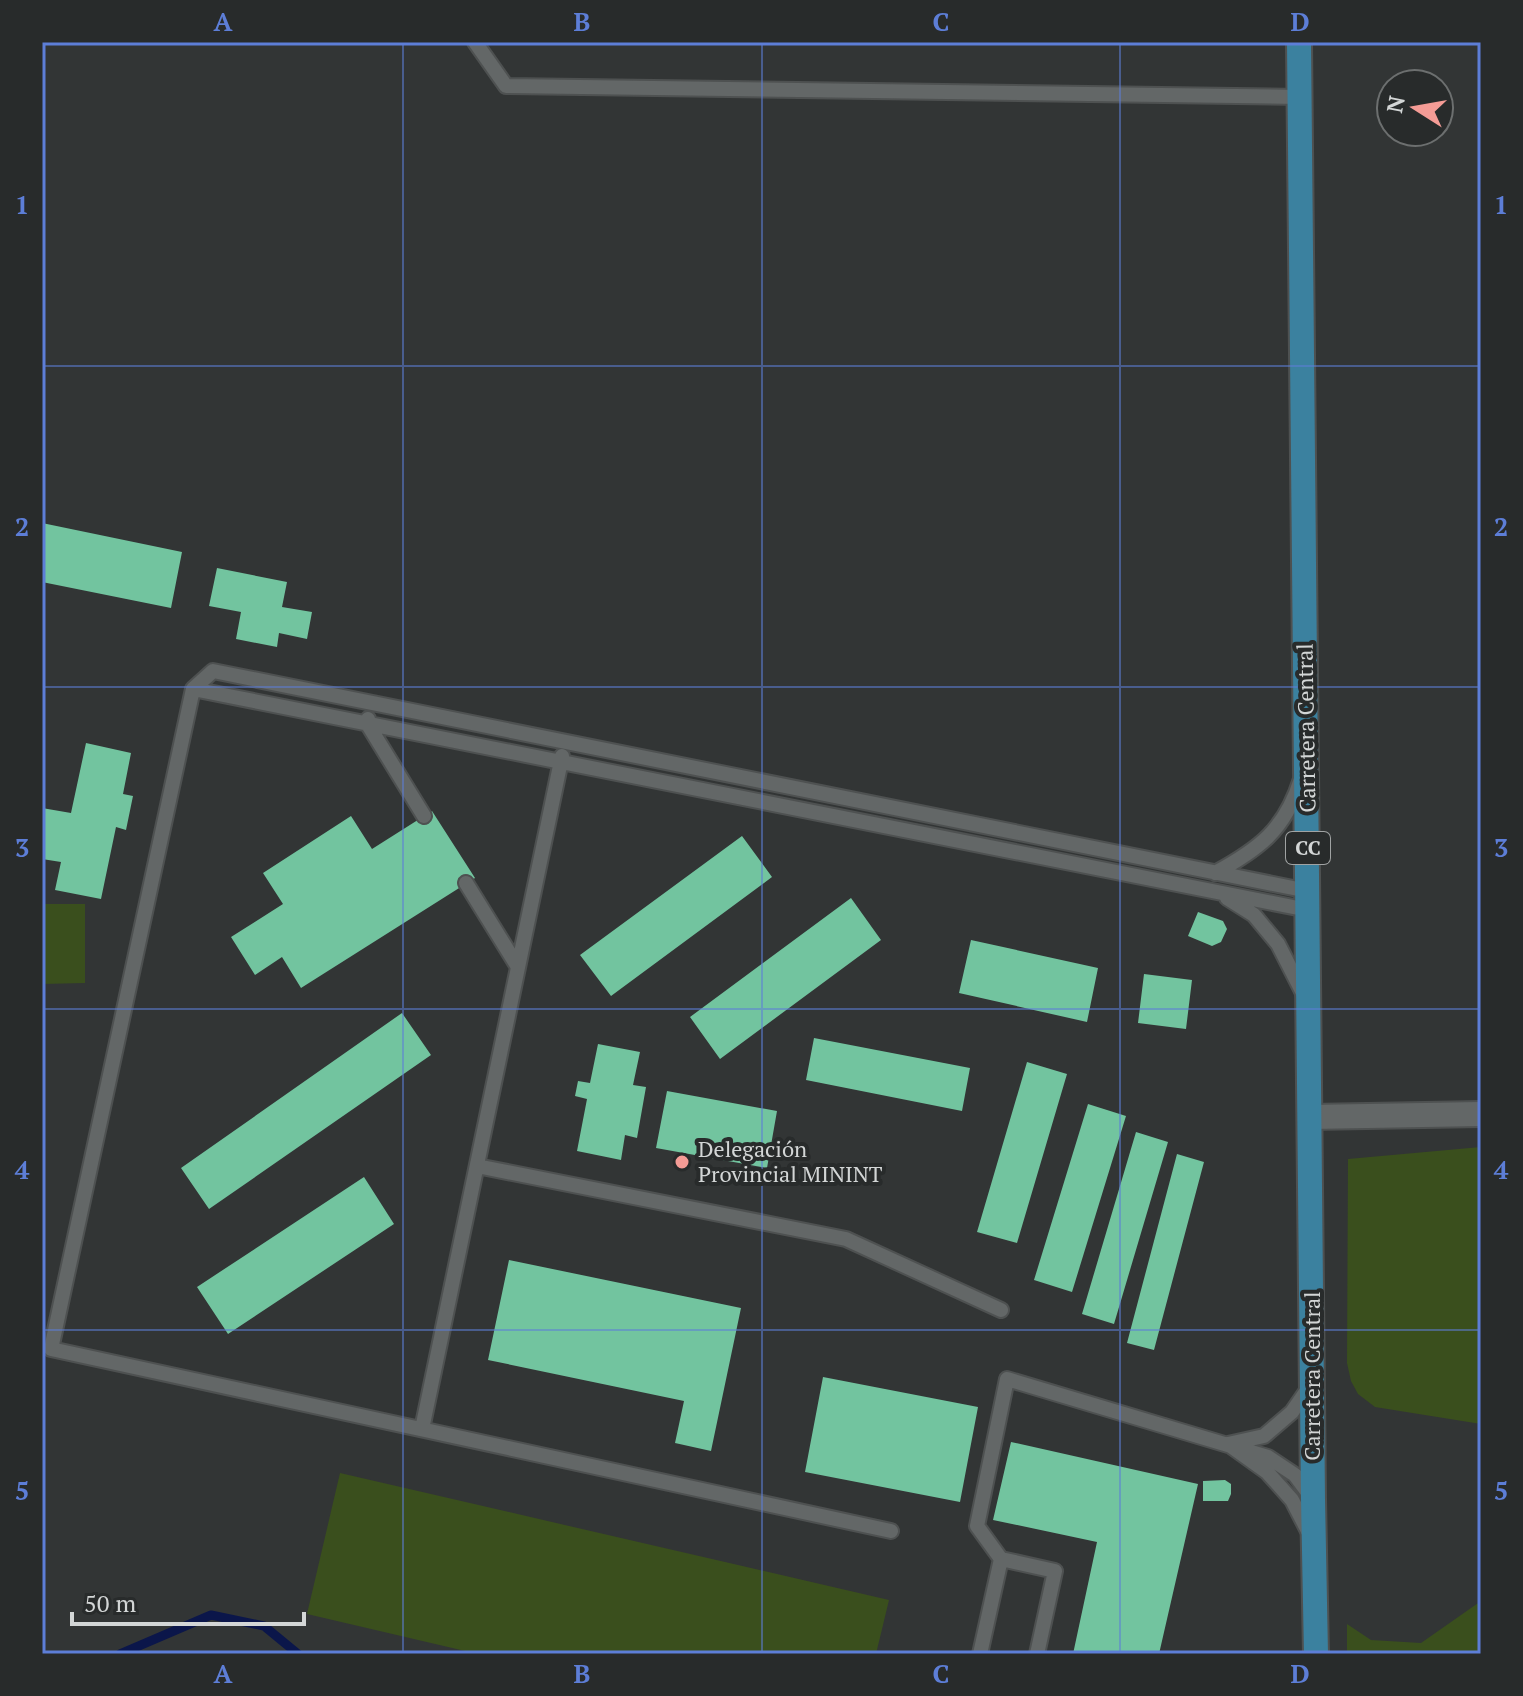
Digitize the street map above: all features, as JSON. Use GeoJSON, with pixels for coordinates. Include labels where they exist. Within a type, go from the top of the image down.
{"type":"FeatureCollection","features":[{"type":"Feature","properties":{"kind":"main road","name":"Carretera Central"},"geometry":{"type":"LineString","coordinates":[[1299,42],[1314,1650]]}},
{"type":"Feature","properties":{"kind":"street"},"geometry":{"type":"LineString","coordinates":[[1310,1117],[1481,1114]]}},
{"type":"Feature","properties":{"kind":"lane"},"geometry":{"type":"LineString","coordinates":[[475,42],[506,86],[1300,97]]}},
{"type":"Feature","properties":{"kind":"lane"},"geometry":{"type":"LineString","coordinates":[[891,1531],[47,1351],[193,689],[213,671],[1215,873],[1308,901]]}},
{"type":"Feature","properties":{"kind":"lane"},"geometry":{"type":"LineString","coordinates":[[193,689],[1220,893],[1308,901]]}},
{"type":"Feature","properties":{"kind":"lane"},"geometry":{"type":"LineString","coordinates":[[371,703],[367,723],[424,816]]}},
{"type":"Feature","properties":{"kind":"lane"},"geometry":{"type":"LineString","coordinates":[[422,1429],[565,742]]}},
{"type":"Feature","properties":{"kind":"lane"},"geometry":{"type":"LineString","coordinates":[[1215,873],[1247,855],[1279,826],[1297,791],[1307,760]]}},
{"type":"Feature","properties":{"kind":"lane"},"geometry":{"type":"LineString","coordinates":[[466,883],[518,967]]}},
{"type":"Feature","properties":{"kind":"lane"},"geometry":{"type":"LineString","coordinates":[[1220,893],[1254,915],[1278,944],[1309,1007]]}},
{"type":"Feature","properties":{"kind":"lane"},"geometry":{"type":"LineString","coordinates":[[477,1166],[846,1239],[1001,1310]]}},
{"type":"Feature","properties":{"kind":"lane"},"geometry":{"type":"LineString","coordinates":[[1037,1654],[1055,1571],[1001,1559],[977,1526],[1007,1379],[1268,1457],[1295,1475],[1313,1499]]}},
{"type":"Feature","properties":{"kind":"lane"},"geometry":{"type":"LineString","coordinates":[[1228,1444],[1264,1436],[1292,1412],[1313,1382]]}},
{"type":"Feature","properties":{"kind":"lane"},"geometry":{"type":"LineString","coordinates":[[1228,1444],[1267,1472],[1292,1500],[1315,1544]]}},
{"type":"Feature","properties":{"kind":"lane"},"geometry":{"type":"LineString","coordinates":[[980,1654],[1001,1559]]}},
{"type":"Feature","properties":{"kind":"green space"},"geometry":{"type":"Polygon","coordinates":[[[42,904],[85,904],[85,983],[42,984],[42,904]]]}},
{"type":"Feature","properties":{"kind":"green space"},"geometry":{"type":"Polygon","coordinates":[[[1481,1147],[1481,1424],[1375,1407],[1358,1394],[1347,1363],[1348,1159],[1481,1147]]]}},
{"type":"Feature","properties":{"kind":"green space"},"geometry":{"type":"Polygon","coordinates":[[[340,1473],[889,1600],[876,1654],[478,1654],[307,1614],[340,1473]]]}},
{"type":"Feature","properties":{"kind":"green space"},"geometry":{"type":"Polygon","coordinates":[[[1481,1601],[1481,1654],[1347,1654],[1347,1624],[1371,1640],[1421,1643],[1481,1601]]]}},
{"type":"Feature","properties":{"kind":"building"},"geometry":{"type":"Polygon","coordinates":[[[42,523],[182,552],[171,608],[42,582],[42,523]]]}},
{"type":"Feature","properties":{"kind":"building"},"geometry":{"type":"Polygon","coordinates":[[[217,568],[287,582],[282,607],[312,612],[307,639],[279,633],[277,647],[236,639],[241,612],[209,606],[217,568]]]}},
{"type":"Feature","properties":{"kind":"building"},"geometry":{"type":"Polygon","coordinates":[[[86,743],[131,753],[123,794],[133,796],[126,830],[116,827],[101,899],[55,890],[61,862],[42,859],[42,808],[71,813],[86,743]]]}},
{"type":"Feature","properties":{"kind":"building"},"geometry":{"type":"Polygon","coordinates":[[[432,811],[475,878],[301,988],[282,957],[255,975],[231,937],[283,904],[263,873],[351,816],[372,849],[432,811]]]}},
{"type":"Feature","properties":{"kind":"building"},"geometry":{"type":"Polygon","coordinates":[[[742,836],[772,877],[611,996],[580,955],[742,836]]]}},
{"type":"Feature","properties":{"kind":"building"},"geometry":{"type":"Polygon","coordinates":[[[851,898],[881,940],[720,1059],[690,1017],[851,898]]]}},
{"type":"Feature","properties":{"kind":"building"},"geometry":{"type":"Polygon","coordinates":[[[1198,912],[1223,921],[1227,929],[1221,942],[1212,946],[1188,936],[1198,912]]]}},
{"type":"Feature","properties":{"kind":"building"},"geometry":{"type":"Polygon","coordinates":[[[971,940],[1098,968],[1087,1022],[959,993],[971,940]]]}},
{"type":"Feature","properties":{"kind":"building"},"geometry":{"type":"Polygon","coordinates":[[[1144,974],[1192,980],[1186,1029],[1138,1023],[1144,974]]]}},
{"type":"Feature","properties":{"kind":"building"},"geometry":{"type":"Polygon","coordinates":[[[402,1013],[431,1055],[209,1209],[181,1168],[402,1013]]]}},
{"type":"Feature","properties":{"kind":"building"},"geometry":{"type":"Polygon","coordinates":[[[814,1038],[970,1068],[962,1111],[806,1080],[814,1038]]]}},
{"type":"Feature","properties":{"kind":"building"},"geometry":{"type":"Polygon","coordinates":[[[598,1044],[640,1052],[633,1085],[646,1087],[637,1138],[625,1135],[621,1160],[577,1151],[587,1099],[575,1096],[578,1081],[590,1083],[598,1044]]]}},
{"type":"Feature","properties":{"kind":"building"},"geometry":{"type":"Polygon","coordinates":[[[1027,1062],[1067,1074],[1017,1243],[977,1232],[1027,1062]]]}},
{"type":"Feature","properties":{"kind":"building"},"geometry":{"type":"Polygon","coordinates":[[[667,1091],[777,1111],[767,1168],[656,1148],[667,1091]]]}},
{"type":"Feature","properties":{"kind":"building"},"geometry":{"type":"Polygon","coordinates":[[[1088,1104],[1126,1116],[1072,1292],[1034,1280],[1088,1104]]]}},
{"type":"Feature","properties":{"kind":"building"},"geometry":{"type":"Polygon","coordinates":[[[1136,1132],[1168,1142],[1114,1324],[1082,1314],[1136,1132]]]}},
{"type":"Feature","properties":{"kind":"building"},"geometry":{"type":"Polygon","coordinates":[[[1177,1154],[1204,1162],[1154,1350],[1127,1343],[1177,1154]]]}},
{"type":"Feature","properties":{"kind":"building"},"geometry":{"type":"Polygon","coordinates":[[[364,1177],[394,1224],[228,1334],[197,1287],[364,1177]]]}},
{"type":"Feature","properties":{"kind":"building"},"geometry":{"type":"Polygon","coordinates":[[[509,1260],[741,1308],[711,1451],[675,1443],[684,1401],[488,1360],[509,1260]]]}},
{"type":"Feature","properties":{"kind":"building"},"geometry":{"type":"Polygon","coordinates":[[[823,1377],[978,1407],[960,1502],[805,1472],[823,1377]]]}},
{"type":"Feature","properties":{"kind":"building"},"geometry":{"type":"Polygon","coordinates":[[[1011,1442],[1198,1484],[1159,1654],[1073,1654],[1097,1542],[993,1520],[1011,1442]]]}},
{"type":"Feature","properties":{"kind":"building"},"geometry":{"type":"Polygon","coordinates":[[[1225,1480],[1231,1484],[1228,1501],[1203,1501],[1203,1481],[1225,1480]]]}},
{"type":"Feature","properties":{"kind":"waterway"},"geometry":{"type":"LineString","coordinates":[[120,1654],[211,1615],[264,1626],[298,1654]]}},
{"type":"Feature","properties":{"kind":"place","name":"Delegación Provincial MININT"},"geometry":{"type":"Point","coordinates":[682,1162]}}]}
